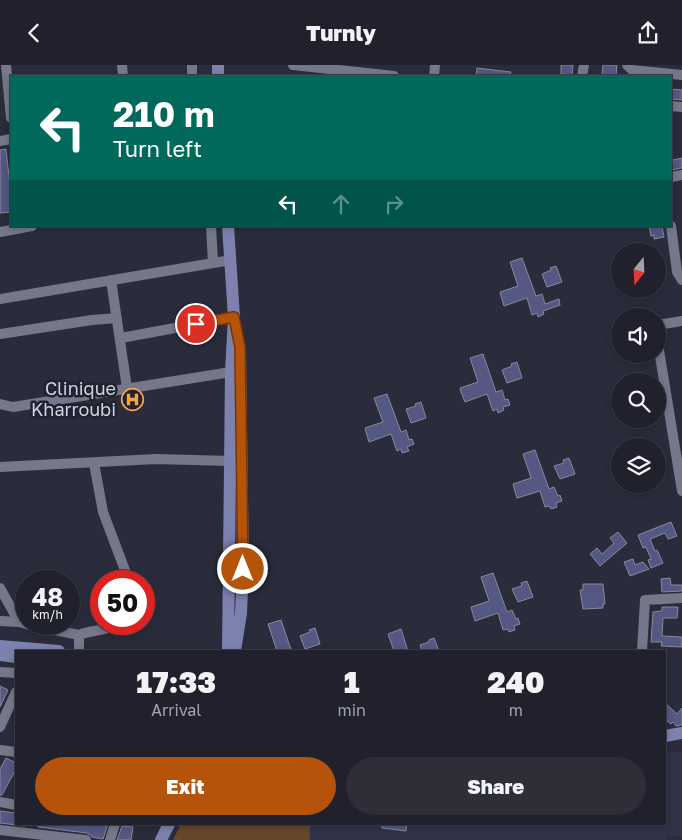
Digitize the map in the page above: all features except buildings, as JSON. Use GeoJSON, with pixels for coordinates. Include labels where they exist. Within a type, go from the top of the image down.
{"type":"FeatureCollection","features":[{"type":"Feature","properties":{"kind":"main road"},"geometry":{"type":"LineString","coordinates":[[228,227],[234,317],[231,372],[232,650]]}},
{"type":"Feature","properties":{"kind":"main road"},"geometry":{"type":"LineString","coordinates":[[232,650],[240,613],[243,569],[240,347],[234,317]]}},
{"type":"Feature","properties":{"kind":"main road"},"geometry":{"type":"LineString","coordinates":[[0,646],[47,650]]}},
{"type":"Feature","properties":{"kind":"main road"},"geometry":{"type":"LineString","coordinates":[[0,655],[15,657]]}},
{"type":"Feature","properties":{"kind":"main road"},"geometry":{"type":"LineString","coordinates":[[666,736],[682,733]]}},
{"type":"Feature","properties":{"kind":"main road"},"geometry":{"type":"LineString","coordinates":[[161,840],[168,825]]}},
{"type":"Feature","properties":{"kind":"street"},"geometry":{"type":"LineString","coordinates":[[6,65],[10,103]]}},
{"type":"Feature","properties":{"kind":"street"},"geometry":{"type":"LineString","coordinates":[[293,65],[385,75]]}},
{"type":"Feature","properties":{"kind":"street"},"geometry":{"type":"LineString","coordinates":[[626,65],[632,70],[682,75]]}},
{"type":"Feature","properties":{"kind":"street"},"geometry":{"type":"LineString","coordinates":[[0,232],[25,227]]}},
{"type":"Feature","properties":{"kind":"street"},"geometry":{"type":"LineString","coordinates":[[212,227],[213,263]]}},
{"type":"Feature","properties":{"kind":"street"},"geometry":{"type":"LineString","coordinates":[[677,238],[677,272],[682,280]]}},
{"type":"Feature","properties":{"kind":"street"},"geometry":{"type":"LineString","coordinates":[[0,299],[231,260]]}},
{"type":"Feature","properties":{"kind":"street"},"geometry":{"type":"LineString","coordinates":[[111,280],[127,388]]}},
{"type":"Feature","properties":{"kind":"street"},"geometry":{"type":"LineString","coordinates":[[121,338],[234,317]]}},
{"type":"Feature","properties":{"kind":"street"},"geometry":{"type":"LineString","coordinates":[[0,334],[117,318]]}},
{"type":"Feature","properties":{"kind":"street"},"geometry":{"type":"LineString","coordinates":[[666,324],[682,321]]}},
{"type":"Feature","properties":{"kind":"street"},"geometry":{"type":"LineString","coordinates":[[661,363],[682,491]]}},
{"type":"Feature","properties":{"kind":"street"},"geometry":{"type":"LineString","coordinates":[[0,404],[13,407],[231,372]]}},
{"type":"Feature","properties":{"kind":"street"},"geometry":{"type":"LineString","coordinates":[[0,467],[156,459],[231,461]]}},
{"type":"Feature","properties":{"kind":"street"},"geometry":{"type":"LineString","coordinates":[[94,463],[104,512],[125,570]]}},
{"type":"Feature","properties":{"kind":"street"},"geometry":{"type":"LineString","coordinates":[[0,589],[15,610]]}},
{"type":"Feature","properties":{"kind":"street"},"geometry":{"type":"LineString","coordinates":[[642,650],[645,600],[682,598]]}},
{"type":"Feature","properties":{"kind":"street"},"geometry":{"type":"LineString","coordinates":[[0,621],[15,622]]}},
{"type":"Feature","properties":{"kind":"street"},"geometry":{"type":"LineString","coordinates":[[79,635],[79,650]]}},
{"type":"Feature","properties":{"kind":"street"},"geometry":{"type":"LineString","coordinates":[[0,672],[15,673]]}},
{"type":"Feature","properties":{"kind":"street"},"geometry":{"type":"LineString","coordinates":[[0,727],[15,694]]}},
{"type":"Feature","properties":{"kind":"street"},"geometry":{"type":"LineString","coordinates":[[0,750],[15,752]]}},
{"type":"Feature","properties":{"kind":"street"},"geometry":{"type":"LineString","coordinates":[[0,803],[15,805]]}},
{"type":"Feature","properties":{"kind":"street"},"geometry":{"type":"LineString","coordinates":[[110,840],[113,836],[115,825]]}},
{"type":"Feature","properties":{"kind":"street"},"geometry":{"type":"LineString","coordinates":[[0,830],[86,840]]}},
{"type":"Feature","properties":{"kind":"shaded area"},"geometry":{"type":"Polygon","coordinates":[[[666,751],[682,752],[682,837],[667,835],[667,840],[310,840],[310,825],[666,825],[666,751]]]}},
{"type":"Feature","properties":{"kind":"shaded area"},"geometry":{"type":"Polygon","coordinates":[[[180,825],[310,825],[310,840],[173,840],[180,825]]]}},
{"type":"Feature","properties":{"kind":"place","name":"Clinique Kharroubi"},"geometry":{"type":"Point","coordinates":[132,399]}},
{"type":"Feature","properties":{"kind":"route"},"geometry":{"type":"LineString","coordinates":[[196,324],[234,317],[240,347],[243,569]]}}]}
